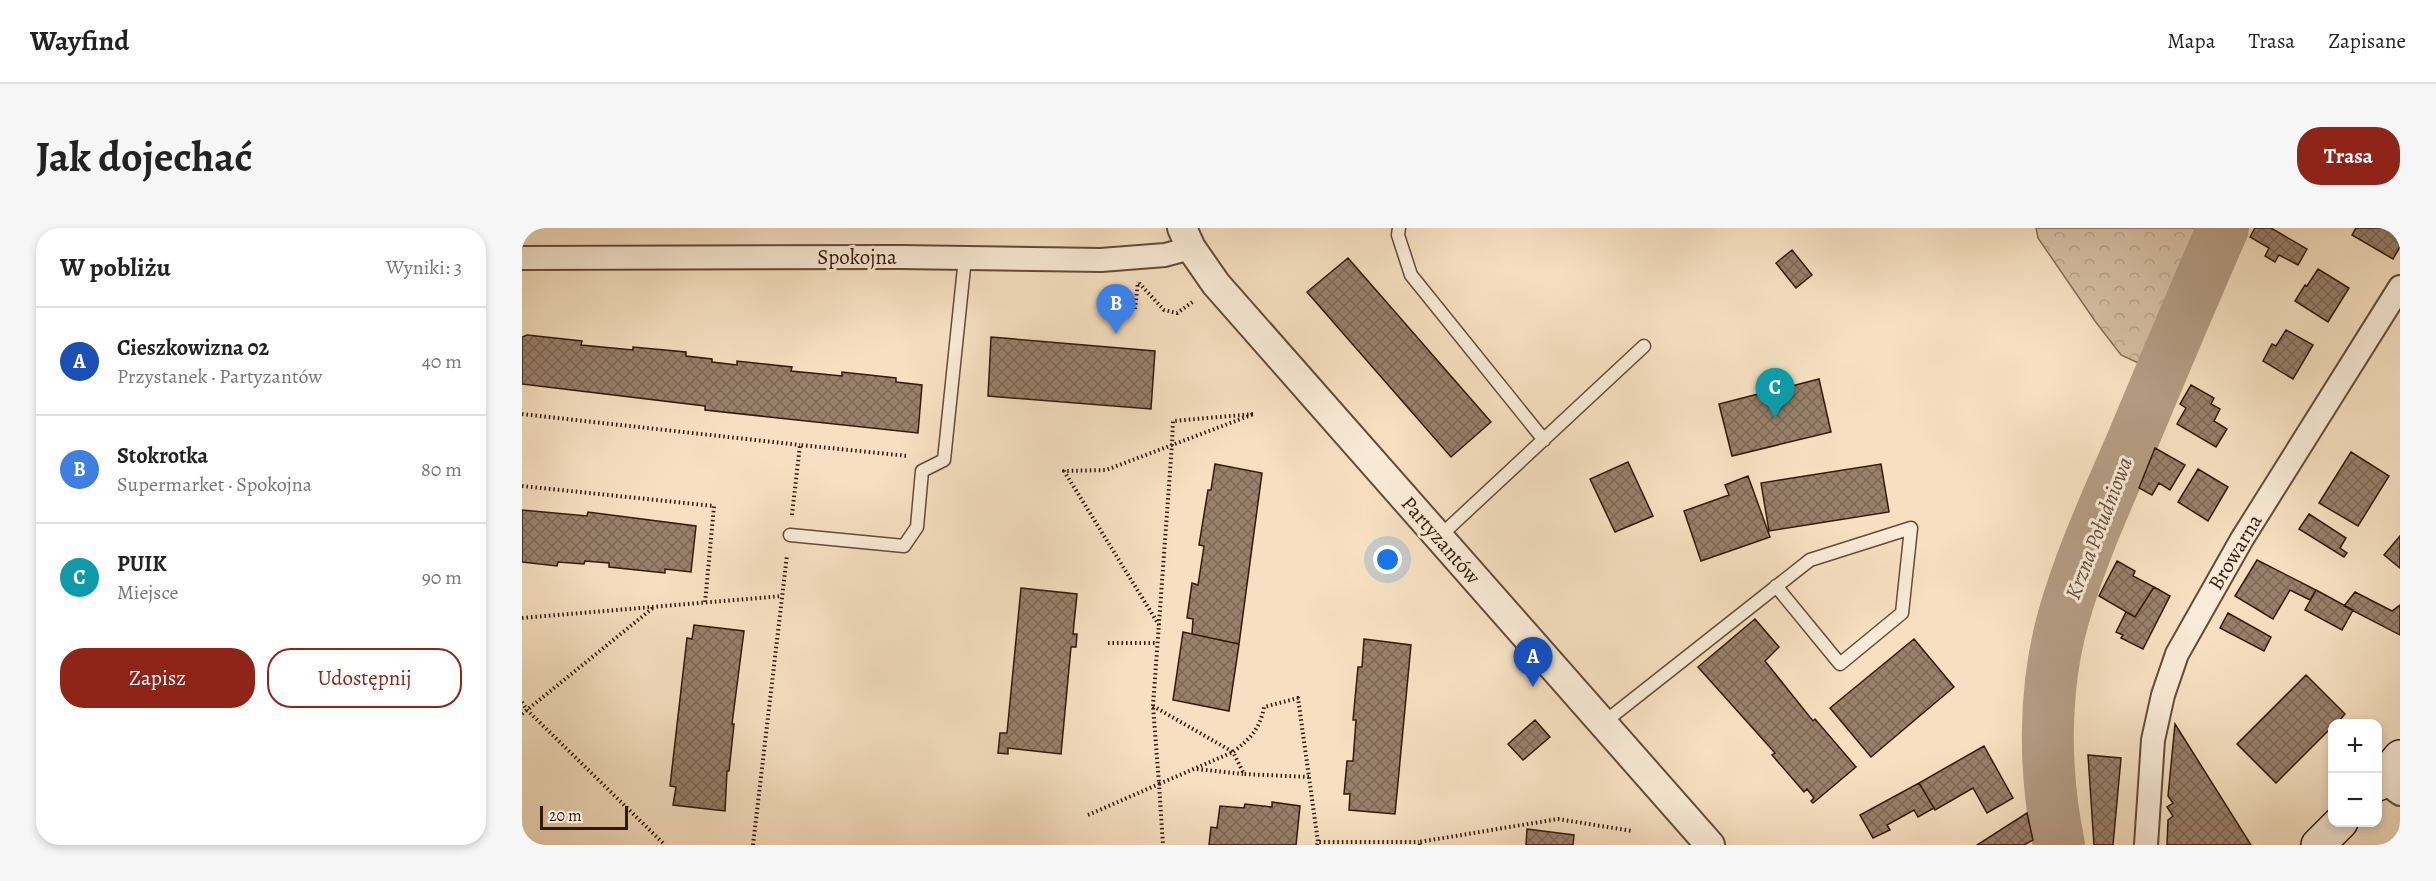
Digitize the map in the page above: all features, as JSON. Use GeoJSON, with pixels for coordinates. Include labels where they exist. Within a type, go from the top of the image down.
{"type":"FeatureCollection","features":[{"type":"Feature","properties":{"kind":"main road"},"geometry":{"type":"LineString","coordinates":[[2318,845],[2336,827]]}},
{"type":"Feature","properties":{"kind":"street","name":"Spokojna"},"geometry":{"type":"LineString","coordinates":[[522,258],[1131,259],[1165,255],[1186,238]]}},
{"type":"Feature","properties":{"kind":"street","name":"Partyzantów"},"geometry":{"type":"LineString","coordinates":[[1186,238],[1216,284],[1710,845]]}},
{"type":"Feature","properties":{"kind":"street","name":"Browarna"},"geometry":{"type":"LineString","coordinates":[[2146,845],[2153,740],[2163,695],[2177,654],[2242,539],[2400,287]]}},
{"type":"Feature","properties":{"kind":"lane"},"geometry":{"type":"LineString","coordinates":[[1399,228],[1398,234],[1411,275],[1544,440]]}},
{"type":"Feature","properties":{"kind":"lane"},"geometry":{"type":"LineString","coordinates":[[790,535],[904,546],[917,527],[922,471],[944,460],[965,258]]}},
{"type":"Feature","properties":{"kind":"lane"},"geometry":{"type":"LineString","coordinates":[[1438,538],[1644,346]]}},
{"type":"Feature","properties":{"kind":"lane"},"geometry":{"type":"LineString","coordinates":[[1602,724],[1776,586],[1810,560],[1911,528],[1902,613],[1840,664],[1776,586]]}},
{"type":"Feature","properties":{"kind":"path"},"geometry":{"type":"LineString","coordinates":[[1135,309],[1138,281],[1164,310],[1177,313],[1195,300]]}},
{"type":"Feature","properties":{"kind":"path"},"geometry":{"type":"LineString","coordinates":[[522,414],[915,457]]}},
{"type":"Feature","properties":{"kind":"path"},"geometry":{"type":"LineString","coordinates":[[1159,625],[1064,471],[1106,470],[1172,444],[1254,414],[1173,421],[1172,444],[1159,625],[1157,643],[1153,706],[1163,845]]}},
{"type":"Feature","properties":{"kind":"path"},"geometry":{"type":"LineString","coordinates":[[753,845],[800,446]]}},
{"type":"Feature","properties":{"kind":"path"},"geometry":{"type":"LineString","coordinates":[[522,486],[714,506],[705,603]]}},
{"type":"Feature","properties":{"kind":"path"},"geometry":{"type":"LineString","coordinates":[[522,618],[782,597]]}},
{"type":"Feature","properties":{"kind":"path"},"geometry":{"type":"LineString","coordinates":[[522,714],[655,607]]}},
{"type":"Feature","properties":{"kind":"path"},"geometry":{"type":"LineString","coordinates":[[1108,643],[1157,643]]}},
{"type":"Feature","properties":{"kind":"path"},"geometry":{"type":"LineString","coordinates":[[1088,815],[1233,752],[1245,743],[1261,723],[1264,707],[1298,698],[1318,843],[1419,843],[1558,819],[1632,831]]}},
{"type":"Feature","properties":{"kind":"path"},"geometry":{"type":"LineString","coordinates":[[522,702],[527,710],[665,845]]}},
{"type":"Feature","properties":{"kind":"path"},"geometry":{"type":"LineString","coordinates":[[1153,706],[1233,752],[1244,774]]}},
{"type":"Feature","properties":{"kind":"path"},"geometry":{"type":"LineString","coordinates":[[1195,769],[1309,777]]}},
{"type":"Feature","properties":{"kind":"green space"},"geometry":{"type":"Polygon","coordinates":[[[2036,228],[2207,228],[2147,367],[2121,355],[2038,238],[2036,228]]]}},
{"type":"Feature","properties":{"kind":"building"},"geometry":{"type":"Polygon","coordinates":[[[2255,228],[2271,228],[2307,249],[2298,265],[2279,255],[2275,262],[2265,256],[2269,248],[2250,237],[2255,228]]]}},
{"type":"Feature","properties":{"kind":"building"},"geometry":{"type":"Polygon","coordinates":[[[2356,228],[2400,228],[2400,247],[2393,259],[2352,235],[2356,228]]]}},
{"type":"Feature","properties":{"kind":"building"},"geometry":{"type":"Polygon","coordinates":[[[1792,250],[1812,275],[1796,288],[1776,263],[1792,250]]]}},
{"type":"Feature","properties":{"kind":"building"},"geometry":{"type":"Polygon","coordinates":[[[1348,258],[1491,422],[1451,457],[1307,292],[1348,258]]]}},
{"type":"Feature","properties":{"kind":"building"},"geometry":{"type":"Polygon","coordinates":[[[2318,269],[2349,288],[2328,322],[2295,301],[2318,269]]]}},
{"type":"Feature","properties":{"kind":"building"},"geometry":{"type":"Polygon","coordinates":[[[2286,330],[2313,345],[2293,379],[2263,361],[2272,344],[2276,346],[2286,330]]]}},
{"type":"Feature","properties":{"kind":"building"},"geometry":{"type":"Polygon","coordinates":[[[527,335],[582,341],[581,345],[686,352],[686,356],[737,365],[737,361],[792,367],[791,371],[842,376],[842,372],[896,378],[896,382],[922,385],[918,433],[705,410],[705,406],[522,384],[522,337],[527,335]]]}},
{"type":"Feature","properties":{"kind":"building"},"geometry":{"type":"Polygon","coordinates":[[[991,337],[1155,351],[1151,409],[988,396],[991,337]]]}},
{"type":"Feature","properties":{"kind":"building"},"geometry":{"type":"Polygon","coordinates":[[[1819,379],[1831,432],[1732,456],[1719,404],[1770,391],[1771,395],[1781,392],[1780,389],[1819,379]]]}},
{"type":"Feature","properties":{"kind":"building"},"geometry":{"type":"Polygon","coordinates":[[[2191,385],[2214,398],[2211,404],[2220,409],[2214,421],[2227,429],[2216,447],[2177,424],[2186,408],[2180,404],[2191,385]]]}},
{"type":"Feature","properties":{"kind":"building"},"geometry":{"type":"Polygon","coordinates":[[[2155,448],[2185,465],[2170,490],[2159,483],[2152,495],[2139,488],[2155,448]]]}},
{"type":"Feature","properties":{"kind":"building"},"geometry":{"type":"Polygon","coordinates":[[[2351,452],[2389,476],[2358,526],[2319,503],[2351,452]]]}},
{"type":"Feature","properties":{"kind":"building"},"geometry":{"type":"Polygon","coordinates":[[[1628,462],[1653,516],[1615,532],[1590,479],[1628,462]]]}},
{"type":"Feature","properties":{"kind":"building"},"geometry":{"type":"Polygon","coordinates":[[[1215,464],[1262,473],[1239,644],[1192,634],[1193,619],[1187,618],[1192,583],[1198,585],[1204,546],[1199,545],[1208,490],[1211,490],[1215,464]]]}},
{"type":"Feature","properties":{"kind":"building"},"geometry":{"type":"Polygon","coordinates":[[[1881,464],[1889,512],[1769,531],[1761,483],[1881,464]]]}},
{"type":"Feature","properties":{"kind":"building"},"geometry":{"type":"Polygon","coordinates":[[[2198,469],[2228,487],[2208,521],[2178,502],[2198,469]]]}},
{"type":"Feature","properties":{"kind":"building"},"geometry":{"type":"Polygon","coordinates":[[[1748,476],[1770,537],[1701,561],[1684,511],[1729,495],[1725,485],[1748,476]]]}},
{"type":"Feature","properties":{"kind":"building"},"geometry":{"type":"Polygon","coordinates":[[[522,510],[587,516],[588,512],[696,526],[691,572],[665,569],[665,573],[609,567],[609,563],[585,561],[584,564],[558,562],[557,566],[522,562],[522,510]]]}},
{"type":"Feature","properties":{"kind":"building"},"geometry":{"type":"Polygon","coordinates":[[[2309,514],[2346,538],[2340,548],[2347,553],[2344,557],[2299,529],[2309,514]]]}},
{"type":"Feature","properties":{"kind":"building"},"geometry":{"type":"Polygon","coordinates":[[[2400,536],[2400,568],[2384,555],[2400,536]]]}},
{"type":"Feature","properties":{"kind":"building"},"geometry":{"type":"Polygon","coordinates":[[[2257,560],[2316,590],[2310,600],[2290,590],[2273,619],[2235,596],[2257,560]]]}},
{"type":"Feature","properties":{"kind":"building"},"geometry":{"type":"Polygon","coordinates":[[[2117,561],[2135,571],[2133,576],[2154,587],[2135,617],[2099,596],[2117,561]]]}},
{"type":"Feature","properties":{"kind":"building"},"geometry":{"type":"Polygon","coordinates":[[[2154,587],[2170,596],[2143,649],[2121,638],[2123,635],[2116,632],[2126,612],[2135,617],[2154,587]]]}},
{"type":"Feature","properties":{"kind":"building"},"geometry":{"type":"Polygon","coordinates":[[[1021,588],[1077,594],[1073,634],[1077,634],[1076,647],[1071,647],[1061,754],[1008,748],[1008,754],[998,753],[1000,733],[1007,733],[1021,588]]]}},
{"type":"Feature","properties":{"kind":"building"},"geometry":{"type":"Polygon","coordinates":[[[2316,590],[2353,610],[2342,630],[2305,610],[2316,590]]]}},
{"type":"Feature","properties":{"kind":"building"},"geometry":{"type":"Polygon","coordinates":[[[2355,592],[2392,611],[2400,605],[2400,635],[2344,606],[2355,592]]]}},
{"type":"Feature","properties":{"kind":"building"},"geometry":{"type":"Polygon","coordinates":[[[2228,613],[2271,637],[2264,651],[2220,628],[2228,613]]]}},
{"type":"Feature","properties":{"kind":"building"},"geometry":{"type":"Polygon","coordinates":[[[1755,619],[1779,647],[1765,661],[1813,721],[1815,719],[1856,767],[1813,803],[1811,801],[1814,798],[1807,789],[1804,792],[1772,755],[1775,753],[1698,667],[1755,619]]]}},
{"type":"Feature","properties":{"kind":"building"},"geometry":{"type":"Polygon","coordinates":[[[694,625],[744,631],[732,724],[734,724],[729,771],[727,771],[725,811],[673,805],[676,787],[670,786],[687,638],[692,639],[694,625]]]}},
{"type":"Feature","properties":{"kind":"building"},"geometry":{"type":"Polygon","coordinates":[[[1183,632],[1239,644],[1229,711],[1173,700],[1183,632]]]}},
{"type":"Feature","properties":{"kind":"building"},"geometry":{"type":"Polygon","coordinates":[[[1364,639],[1411,645],[1395,814],[1349,810],[1350,794],[1344,794],[1347,761],[1353,761],[1356,720],[1353,720],[1358,667],[1362,667],[1364,639]]]}},
{"type":"Feature","properties":{"kind":"building"},"geometry":{"type":"Polygon","coordinates":[[[1914,639],[1954,687],[1871,757],[1830,708],[1914,639]]]}},
{"type":"Feature","properties":{"kind":"building"},"geometry":{"type":"Polygon","coordinates":[[[2306,675],[2345,714],[2340,719],[2328,719],[2328,731],[2276,783],[2237,744],[2306,675]]]}},
{"type":"Feature","properties":{"kind":"building"},"geometry":{"type":"Polygon","coordinates":[[[1535,720],[1550,737],[1523,760],[1508,744],[1535,720]]]}},
{"type":"Feature","properties":{"kind":"building"},"geometry":{"type":"Polygon","coordinates":[[[2175,724],[2251,845],[2167,845],[2168,820],[2173,816],[2167,807],[2173,803],[2168,796],[2175,724]]]}},
{"type":"Feature","properties":{"kind":"building"},"geometry":{"type":"Polygon","coordinates":[[[1984,746],[2013,798],[1987,813],[1973,788],[1935,810],[1919,783],[1984,746]]]}},
{"type":"Feature","properties":{"kind":"building"},"geometry":{"type":"Polygon","coordinates":[[[2088,755],[2121,758],[2113,845],[2094,845],[2088,755]]]}},
{"type":"Feature","properties":{"kind":"building"},"geometry":{"type":"Polygon","coordinates":[[[1919,783],[1934,808],[1918,817],[1914,810],[1887,825],[1890,830],[1873,838],[1860,815],[1919,783]]]}},
{"type":"Feature","properties":{"kind":"building"},"geometry":{"type":"Polygon","coordinates":[[[1272,802],[1300,806],[1296,845],[1209,845],[1211,827],[1217,828],[1220,806],[1244,808],[1245,804],[1272,807],[1272,802]]]}},
{"type":"Feature","properties":{"kind":"building"},"geometry":{"type":"Polygon","coordinates":[[[2027,813],[2033,840],[2024,845],[1977,845],[2027,813]]]}},
{"type":"Feature","properties":{"kind":"building"},"geometry":{"type":"Polygon","coordinates":[[[1527,829],[1574,835],[1573,845],[1526,845],[1527,829]]]}},
{"type":"Feature","properties":{"kind":"waterway","name":"Krzna Południowa"},"geometry":{"type":"LineString","coordinates":[[2059,845],[2050,789],[2048,732],[2052,675],[2063,619],[2094,529],[2223,228]]}},
{"type":"Feature","properties":{"kind":"place","name":"Stokrotka"},"geometry":{"type":"Point","coordinates":[1116,334]}},
{"type":"Feature","properties":{"kind":"place","name":"PUIK"},"geometry":{"type":"Point","coordinates":[1775,418]}},
{"type":"Feature","properties":{"kind":"place","name":"Cieszkowizna 02"},"geometry":{"type":"Point","coordinates":[1533,687]}}]}
